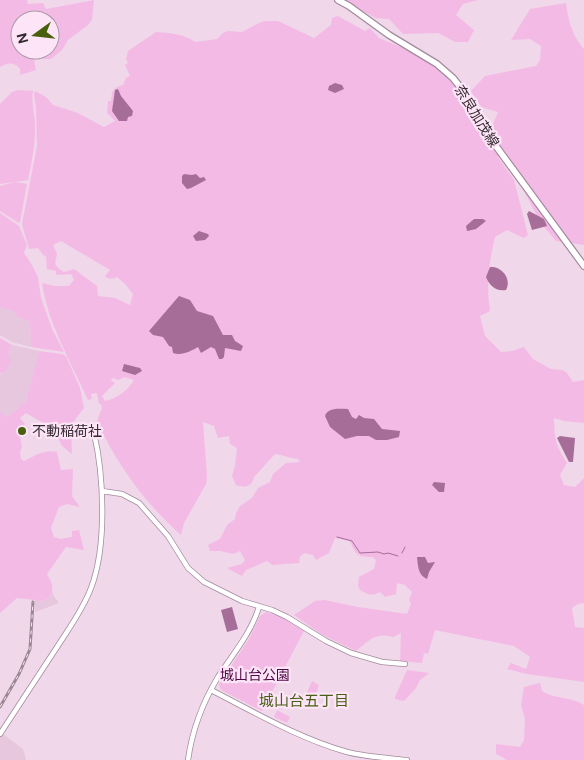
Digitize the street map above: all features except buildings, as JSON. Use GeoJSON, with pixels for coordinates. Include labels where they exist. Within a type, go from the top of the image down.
{"type":"FeatureCollection","features":[{"type":"Feature","properties":{"kind":"main road","name":"奈良加茂線"},"geometry":{"type":"LineString","coordinates":[[338,0],[389,35],[437,64],[453,78],[468,97],[495,145],[584,266]]}},
{"type":"Feature","properties":{"kind":"street"},"geometry":{"type":"LineString","coordinates":[[0,734],[82,607],[96,572],[100,554],[102,491],[99,457],[94,433],[98,428]]}},
{"type":"Feature","properties":{"kind":"street"},"geometry":{"type":"LineString","coordinates":[[102,491],[122,494],[137,501],[168,536],[193,574],[230,596],[287,617],[326,641],[351,653],[382,662],[405,664]]}},
{"type":"Feature","properties":{"kind":"street"},"geometry":{"type":"LineString","coordinates":[[188,760],[198,718],[211,690],[250,628],[259,607]]}},
{"type":"Feature","properties":{"kind":"street"},"geometry":{"type":"LineString","coordinates":[[211,690],[326,746],[367,756],[407,760]]}},
{"type":"Feature","properties":{"kind":"shaded area"},"geometry":{"type":"Polygon","coordinates":[[[335,83],[342,85],[344,89],[335,93],[328,90],[329,86],[335,83]]]}},
{"type":"Feature","properties":{"kind":"shaded area"},"geometry":{"type":"Polygon","coordinates":[[[118,89],[133,111],[132,116],[128,117],[127,121],[119,121],[112,111],[115,90],[118,89]]]}},
{"type":"Feature","properties":{"kind":"shaded area"},"geometry":{"type":"Polygon","coordinates":[[[184,174],[196,174],[200,178],[204,177],[206,180],[187,189],[182,183],[182,176],[184,174]]]}},
{"type":"Feature","properties":{"kind":"shaded area"},"geometry":{"type":"Polygon","coordinates":[[[529,211],[544,219],[547,226],[532,230],[527,214],[529,211]]]}},
{"type":"Feature","properties":{"kind":"shaded area"},"geometry":{"type":"Polygon","coordinates":[[[474,219],[486,221],[476,229],[467,231],[466,226],[474,219]]]}},
{"type":"Feature","properties":{"kind":"shaded area"},"geometry":{"type":"Polygon","coordinates":[[[199,231],[209,236],[205,240],[196,241],[193,236],[199,231]]]}},
{"type":"Feature","properties":{"kind":"shaded area"},"geometry":{"type":"Polygon","coordinates":[[[490,267],[494,267],[505,274],[508,282],[506,290],[496,289],[489,283],[486,277],[490,267]]]}},
{"type":"Feature","properties":{"kind":"shaded area"},"geometry":{"type":"Polygon","coordinates":[[[179,296],[190,300],[197,311],[213,316],[223,335],[232,335],[235,341],[243,346],[241,351],[225,348],[222,359],[219,359],[215,349],[211,347],[201,353],[198,347],[183,353],[173,353],[172,347],[169,346],[163,337],[153,335],[149,331],[179,296]]]}},
{"type":"Feature","properties":{"kind":"shaded area"},"geometry":{"type":"Polygon","coordinates":[[[0,307],[13,311],[30,322],[31,347],[12,342],[0,335],[0,307]]]}},
{"type":"Feature","properties":{"kind":"shaded area"},"geometry":{"type":"Polygon","coordinates":[[[12,345],[39,351],[26,401],[5,417],[0,411],[0,375],[5,372],[8,353],[12,345]]]}},
{"type":"Feature","properties":{"kind":"shaded area"},"geometry":{"type":"Polygon","coordinates":[[[124,364],[140,368],[142,371],[135,375],[122,371],[124,364]]]}},
{"type":"Feature","properties":{"kind":"shaded area"},"geometry":{"type":"Polygon","coordinates":[[[348,409],[352,417],[356,419],[359,415],[364,418],[374,419],[382,429],[400,431],[399,437],[376,440],[369,436],[357,436],[345,439],[330,427],[325,416],[331,410],[348,409]]]}},
{"type":"Feature","properties":{"kind":"shaded area"},"geometry":{"type":"Polygon","coordinates":[[[560,436],[575,438],[573,462],[569,462],[557,438],[560,436]]]}},
{"type":"Feature","properties":{"kind":"shaded area"},"geometry":{"type":"Polygon","coordinates":[[[434,482],[445,483],[444,492],[439,492],[432,485],[434,482]]]}},
{"type":"Feature","properties":{"kind":"shaded area"},"geometry":{"type":"Polygon","coordinates":[[[417,557],[425,557],[428,563],[435,562],[427,579],[420,573],[417,557]]]}},
{"type":"Feature","properties":{"kind":"shaded area"},"geometry":{"type":"Polygon","coordinates":[[[53,591],[53,595],[59,603],[35,612],[35,602],[48,599],[53,591]]]}},
{"type":"Feature","properties":{"kind":"shaded area"},"geometry":{"type":"Polygon","coordinates":[[[232,607],[238,629],[227,632],[221,610],[232,607]]]}},
{"type":"Feature","properties":{"kind":"shaded area"},"geometry":{"type":"Polygon","coordinates":[[[3,734],[23,749],[26,760],[0,760],[0,739],[3,734]]]}},
{"type":"Feature","properties":{"kind":"green space"},"geometry":{"type":"Polygon","coordinates":[[[0,0],[27,0],[28,4],[43,3],[46,9],[94,0],[92,20],[68,40],[60,52],[60,10],[10,10],[10,60],[34,60],[36,70],[20,75],[20,69],[13,64],[0,67],[0,0]]]}},
{"type":"Feature","properties":{"kind":"green space"},"geometry":{"type":"Polygon","coordinates":[[[342,0],[478,0],[463,4],[456,15],[474,30],[468,42],[455,42],[438,33],[403,34],[389,19],[376,18],[342,0]]]}},
{"type":"Feature","properties":{"kind":"green space"},"geometry":{"type":"Polygon","coordinates":[[[566,3],[571,27],[576,39],[584,49],[584,245],[556,241],[540,222],[503,150],[490,131],[498,112],[481,107],[471,91],[485,76],[536,66],[540,60],[541,46],[530,39],[511,40],[530,9],[566,3]]]}},
{"type":"Feature","properties":{"kind":"green space"},"geometry":{"type":"Polygon","coordinates":[[[338,16],[365,31],[370,28],[379,38],[413,52],[448,76],[466,98],[470,110],[485,136],[500,156],[498,157],[514,180],[528,235],[524,238],[507,230],[495,237],[489,274],[490,311],[480,316],[485,336],[501,352],[524,347],[533,359],[551,369],[563,370],[573,382],[584,380],[584,423],[554,418],[554,431],[560,452],[567,463],[560,475],[564,485],[575,487],[584,478],[584,603],[572,608],[575,627],[584,628],[584,682],[527,674],[507,669],[511,663],[526,669],[530,657],[514,646],[435,630],[428,654],[424,653],[422,663],[400,661],[401,633],[393,637],[377,636],[356,651],[321,634],[294,615],[315,601],[324,600],[407,614],[411,604],[409,600],[412,592],[405,585],[397,583],[396,594],[385,597],[380,592],[372,595],[360,590],[358,586],[359,577],[374,569],[376,560],[373,557],[358,555],[350,541],[335,538],[329,553],[316,560],[313,555],[305,553],[300,556],[299,563],[272,565],[267,561],[246,570],[242,576],[227,568],[242,564],[245,560],[240,551],[233,554],[210,551],[208,545],[220,539],[227,525],[235,519],[240,506],[252,498],[258,488],[270,482],[273,474],[286,463],[300,462],[298,459],[275,454],[254,477],[250,485],[236,485],[232,476],[237,448],[230,444],[229,436],[218,438],[214,426],[203,422],[206,484],[184,523],[181,535],[144,496],[114,453],[97,421],[102,408],[101,404],[99,404],[97,393],[91,394],[92,399],[88,400],[49,313],[42,283],[55,286],[69,286],[74,280],[71,274],[56,275],[56,271],[47,269],[46,256],[38,248],[29,249],[22,224],[37,146],[35,91],[46,97],[53,105],[78,113],[104,127],[115,121],[107,113],[108,101],[111,101],[115,88],[123,85],[126,78],[130,76],[125,65],[128,63],[126,59],[128,51],[156,32],[171,33],[195,42],[217,39],[228,31],[242,32],[265,21],[278,21],[314,38],[331,25],[332,18],[338,16]],[[61,241],[53,245],[57,254],[55,264],[58,268],[64,272],[74,269],[97,286],[98,296],[115,298],[130,305],[133,294],[117,277],[111,279],[105,276],[110,270],[61,241]],[[124,377],[119,380],[112,378],[111,380],[115,383],[102,396],[105,401],[122,394],[134,380],[124,377]]]}},
{"type":"Feature","properties":{"kind":"green space"},"geometry":{"type":"Polygon","coordinates":[[[18,90],[33,91],[32,102],[35,129],[31,166],[28,180],[0,184],[0,104],[12,92],[18,90]]]}},
{"type":"Feature","properties":{"kind":"green space"},"geometry":{"type":"Polygon","coordinates":[[[15,182],[27,184],[19,223],[0,211],[0,186],[15,182]]]}},
{"type":"Feature","properties":{"kind":"green space"},"geometry":{"type":"Polygon","coordinates":[[[0,213],[19,226],[27,245],[24,253],[38,277],[41,298],[52,329],[64,352],[31,347],[30,322],[17,316],[13,311],[0,307],[0,213]]]}},
{"type":"Feature","properties":{"kind":"green space"},"geometry":{"type":"Polygon","coordinates":[[[0,338],[12,345],[8,353],[11,362],[5,372],[0,374],[0,338]]]}},
{"type":"Feature","properties":{"kind":"green space"},"geometry":{"type":"Polygon","coordinates":[[[39,351],[66,356],[80,388],[84,408],[71,425],[72,454],[60,442],[59,432],[26,413],[20,418],[25,424],[19,431],[22,447],[20,452],[21,459],[24,461],[44,452],[52,451],[57,452],[61,470],[73,469],[72,496],[80,507],[67,504],[59,507],[51,528],[54,537],[60,539],[72,537],[72,531],[79,530],[84,550],[66,547],[47,574],[52,586],[52,592],[48,599],[35,602],[35,600],[17,598],[0,613],[0,411],[5,417],[26,401],[39,351]]]}},
{"type":"Feature","properties":{"kind":"green space","name":"城山台公園"},"geometry":{"type":"Polygon","coordinates":[[[266,612],[281,617],[304,631],[262,711],[221,690],[219,684],[249,639],[260,616],[266,612]]]}},
{"type":"Feature","properties":{"kind":"green space"},"geometry":{"type":"Polygon","coordinates":[[[407,670],[429,673],[420,680],[416,688],[404,701],[395,699],[395,697],[407,670]]]}},
{"type":"Feature","properties":{"kind":"green space"},"geometry":{"type":"Polygon","coordinates":[[[312,681],[319,685],[313,698],[306,695],[312,681]]]}},
{"type":"Feature","properties":{"kind":"green space"},"geometry":{"type":"Polygon","coordinates":[[[540,683],[542,691],[547,694],[584,705],[584,760],[507,760],[496,754],[496,744],[520,747],[524,740],[525,719],[521,705],[524,687],[540,683]]]}},
{"type":"Feature","properties":{"kind":"green space"},"geometry":{"type":"Polygon","coordinates":[[[277,710],[290,717],[287,723],[274,717],[277,710]]]}},
{"type":"Feature","properties":{"kind":"waterway"},"geometry":{"type":"LineString","coordinates":[[337,537],[352,541],[360,553],[378,552],[398,556]]}},
{"type":"Feature","properties":{"kind":"waterway"},"geometry":{"type":"LineString","coordinates":[[402,553],[405,547]]}},
{"type":"Feature","properties":{"kind":"railway"},"geometry":{"type":"LineString","coordinates":[[0,707],[19,674],[30,649],[33,602]]}},
{"type":"Feature","properties":{"kind":"place","name":"不動稲荷社"},"geometry":{"type":"Point","coordinates":[22,431]}},
{"type":"Feature","properties":{"kind":"district","name":"城山台五丁目"},"geometry":{"type":"Point","coordinates":[304,701]}}]}
